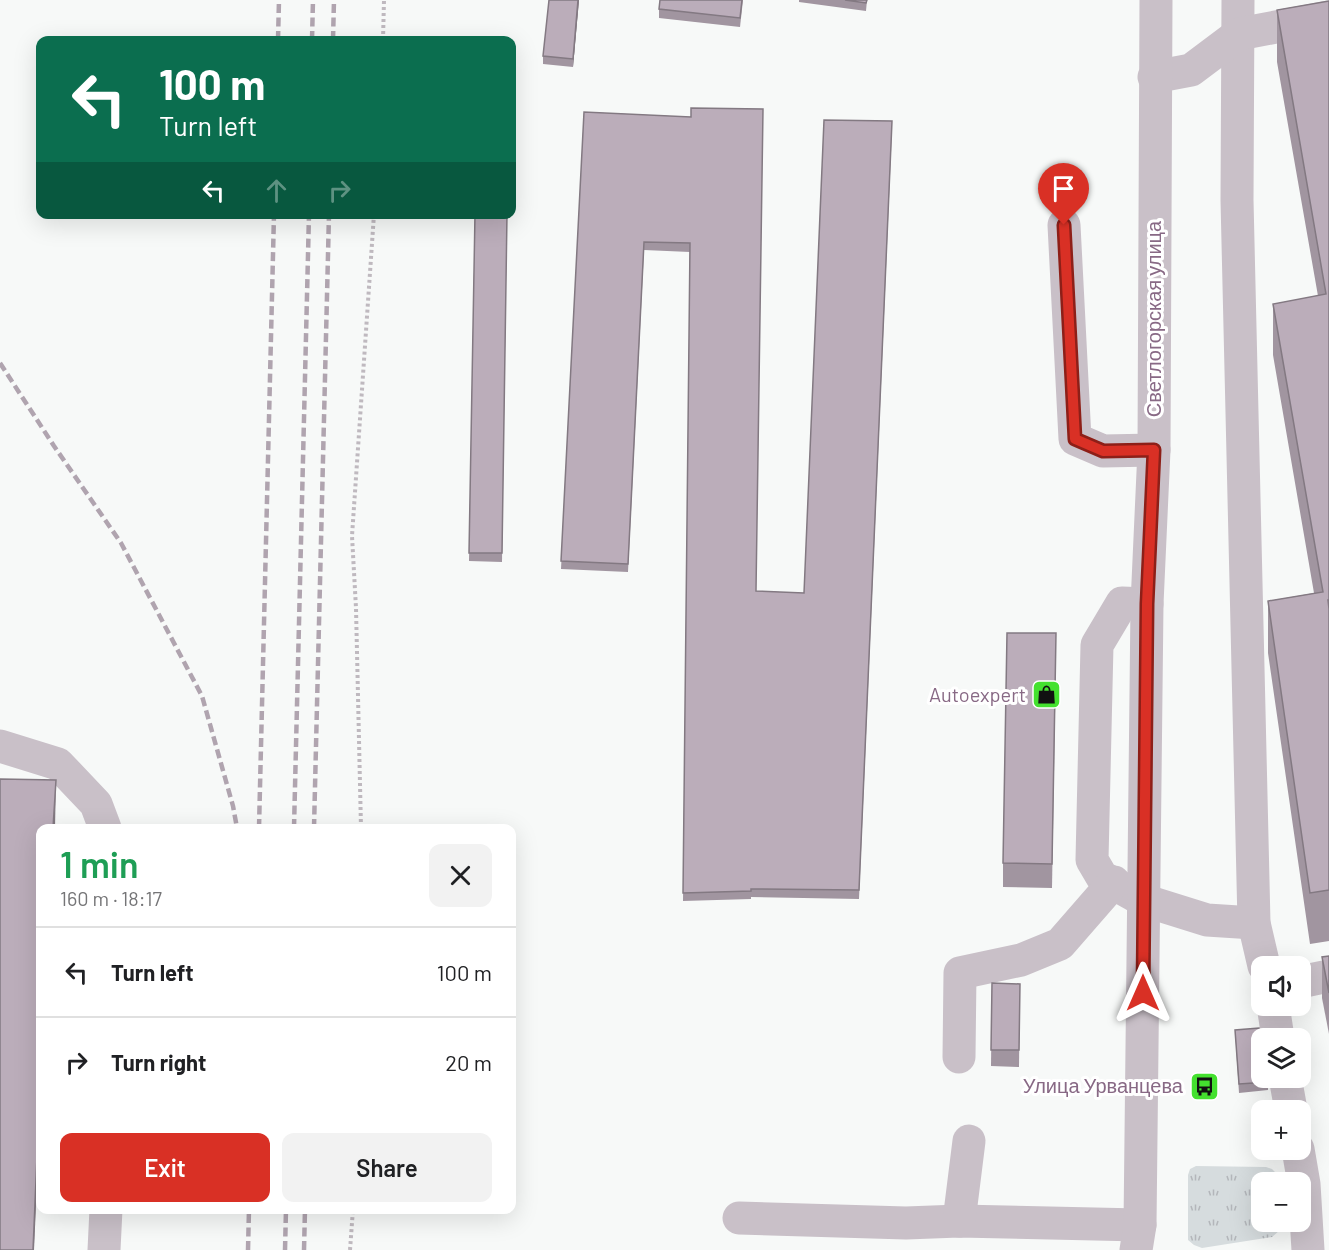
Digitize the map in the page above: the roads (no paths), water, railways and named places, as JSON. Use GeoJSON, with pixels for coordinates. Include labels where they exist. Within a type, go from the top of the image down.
{"type":"FeatureCollection","features":[{"type":"Feature","properties":{"kind":"street","name":"Светлогорская улица"},"geometry":{"type":"LineString","coordinates":[[1138,1238],[1147,604],[1154,450],[1156,0]]}},
{"type":"Feature","properties":{"kind":"street"},"geometry":{"type":"LineString","coordinates":[[1238,0],[1237,200],[1254,922],[1262,956]]}},
{"type":"Feature","properties":{"kind":"street"},"geometry":{"type":"LineString","coordinates":[[1154,77],[1191,69],[1239,34],[1329,17]]}},
{"type":"Feature","properties":{"kind":"street"},"geometry":{"type":"LineString","coordinates":[[1064,225],[1075,439],[1103,451],[1154,450]]}},
{"type":"Feature","properties":{"kind":"street"},"geometry":{"type":"LineString","coordinates":[[1147,604],[1122,603],[1097,645],[1092,860],[1102,877],[1143,900],[1207,920],[1254,922]]}},
{"type":"Feature","properties":{"kind":"street"},"geometry":{"type":"LineString","coordinates":[[0,746],[58,764],[96,804],[104,824]]}},
{"type":"Feature","properties":{"kind":"street"},"geometry":{"type":"LineString","coordinates":[[959,1057],[960,973],[1021,960],[1060,944],[1114,882]]}},
{"type":"Feature","properties":{"kind":"street"},"geometry":{"type":"LineString","coordinates":[[1311,980],[1329,976]]}},
{"type":"Feature","properties":{"kind":"street"},"geometry":{"type":"LineString","coordinates":[[959,1221],[969,1141]]}},
{"type":"Feature","properties":{"kind":"street"},"geometry":{"type":"LineString","coordinates":[[1300,1160],[1304,1184],[1308,1250]]}},
{"type":"Feature","properties":{"kind":"street"},"geometry":{"type":"LineString","coordinates":[[104,1250],[106,1214]]}},
{"type":"Feature","properties":{"kind":"street"},"geometry":{"type":"LineString","coordinates":[[739,1218],[906,1223],[959,1221],[1138,1238]]}},
{"type":"Feature","properties":{"kind":"railway"},"geometry":{"type":"LineString","coordinates":[[278,36],[279,0]]}},
{"type":"Feature","properties":{"kind":"railway"},"geometry":{"type":"LineString","coordinates":[[312,36],[313,0]]}},
{"type":"Feature","properties":{"kind":"railway"},"geometry":{"type":"LineString","coordinates":[[333,36],[334,0]]}},
{"type":"Feature","properties":{"kind":"railway"},"geometry":{"type":"LineString","coordinates":[[259,824],[274,219]]}},
{"type":"Feature","properties":{"kind":"railway"},"geometry":{"type":"LineString","coordinates":[[294,824],[309,219]]}},
{"type":"Feature","properties":{"kind":"railway"},"geometry":{"type":"LineString","coordinates":[[314,824],[329,219]]}},
{"type":"Feature","properties":{"kind":"railway"},"geometry":{"type":"LineString","coordinates":[[0,363],[121,543],[202,696],[236,824]]}},
{"type":"Feature","properties":{"kind":"railway"},"geometry":{"type":"LineString","coordinates":[[248,1250],[249,1214]]}},
{"type":"Feature","properties":{"kind":"railway"},"geometry":{"type":"LineString","coordinates":[[285,1250],[286,1214]]}},
{"type":"Feature","properties":{"kind":"railway"},"geometry":{"type":"LineString","coordinates":[[304,1250],[305,1214]]}},
{"type":"Feature","properties":{"kind":"place","name":"Autoexpert"},"geometry":{"type":"Point","coordinates":[1047,695]}},
{"type":"Feature","properties":{"kind":"place","name":"Улица Урванцева"},"geometry":{"type":"Point","coordinates":[1204,1086]}}]}
